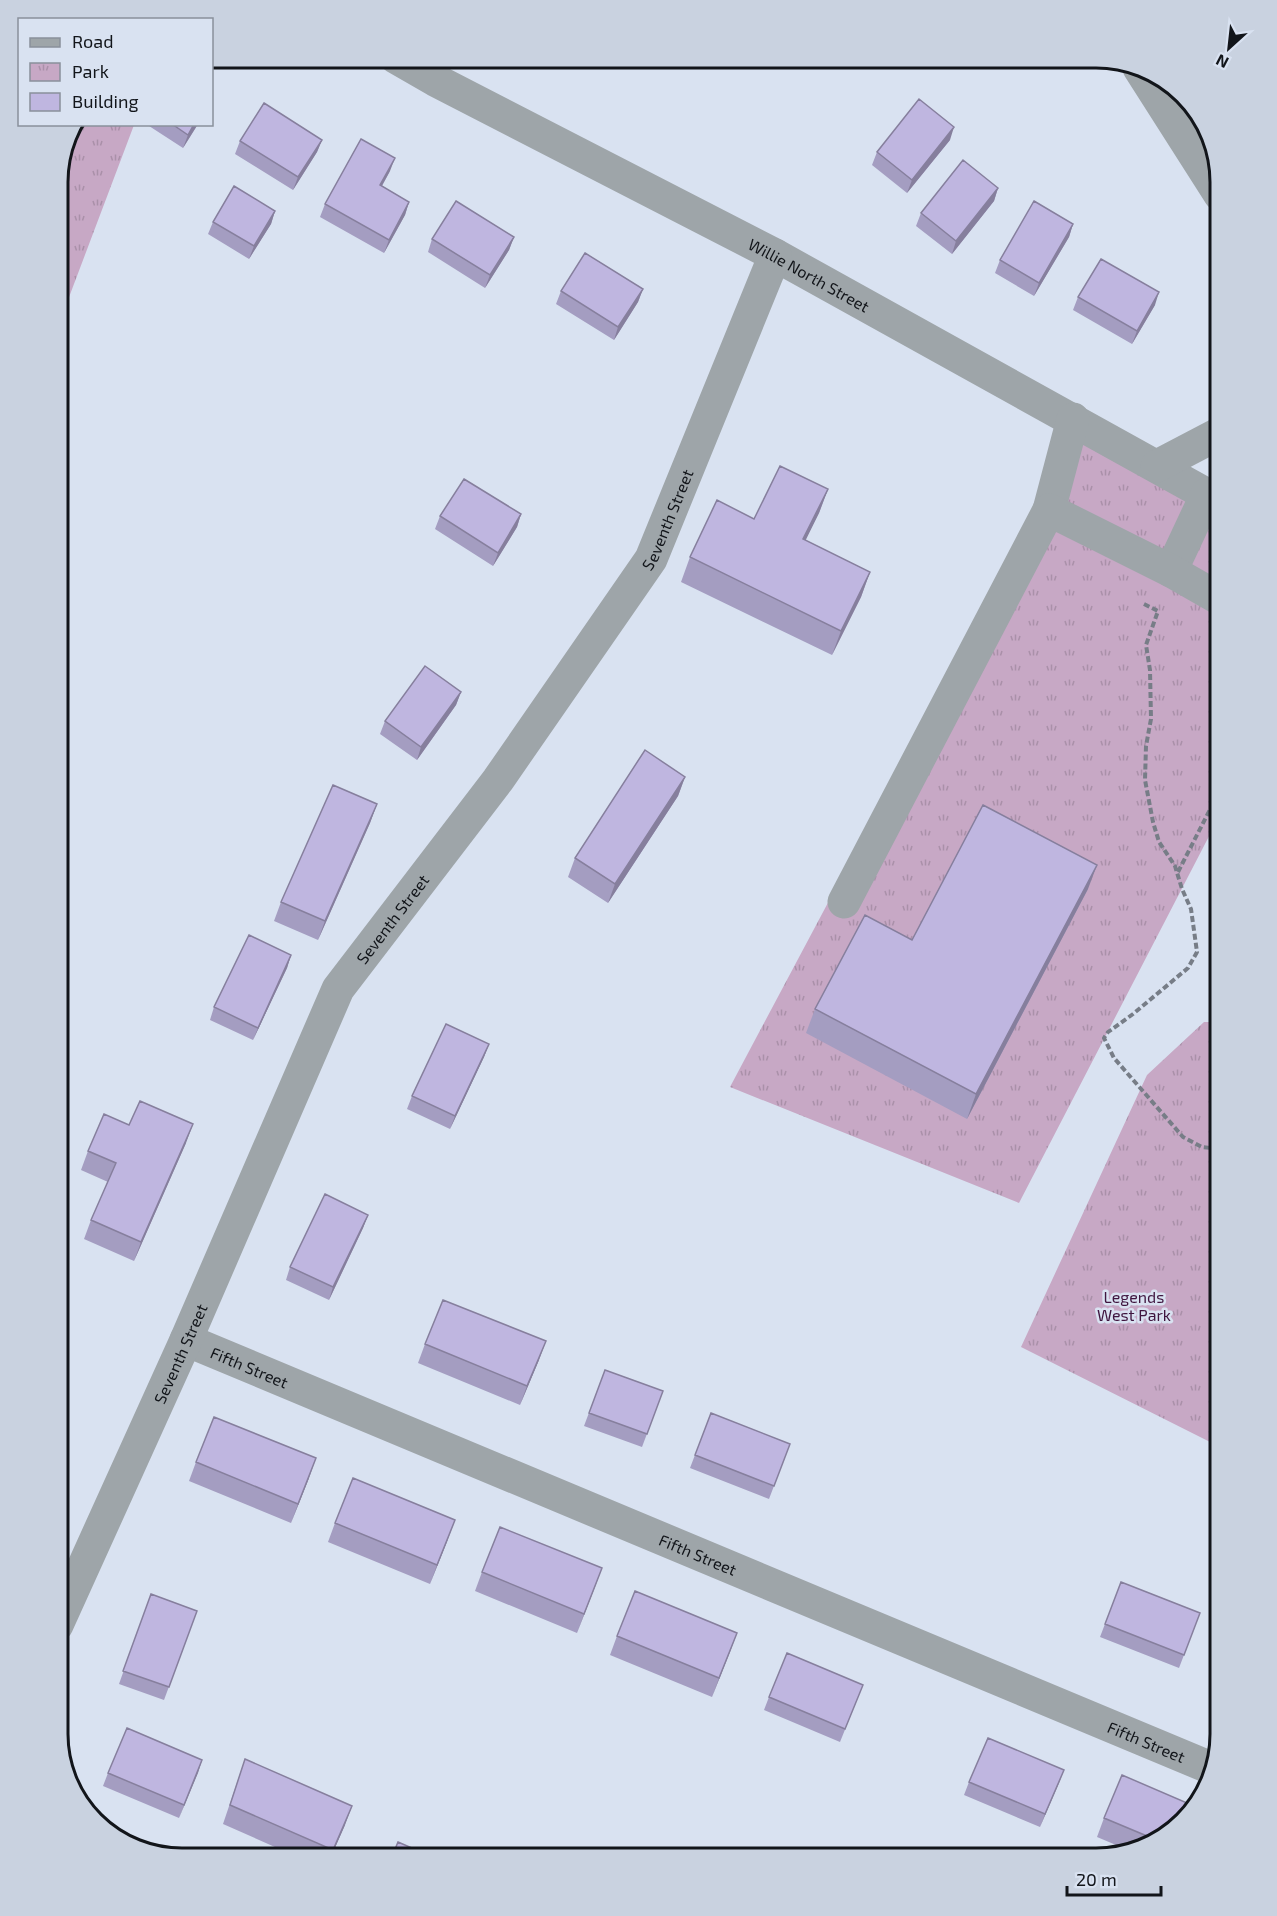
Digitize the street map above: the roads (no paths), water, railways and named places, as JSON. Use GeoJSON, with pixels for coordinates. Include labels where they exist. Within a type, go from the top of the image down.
{"type":"FeatureCollection","features":[{"type":"Feature","properties":{"kind":"street","name":"Willie North Street"},"geometry":{"type":"LineString","coordinates":[[414,68],[775,255],[1210,496]]}},
{"type":"Feature","properties":{"kind":"street"},"geometry":{"type":"LineString","coordinates":[[1147,80],[1210,179]]}},
{"type":"Feature","properties":{"kind":"street","name":"Seventh Street"},"geometry":{"type":"LineString","coordinates":[[68,1601],[186,1340],[338,989],[498,780],[651,559],[775,255]]}},
{"type":"Feature","properties":{"kind":"street"},"geometry":{"type":"LineString","coordinates":[[844,902],[1049,510],[1073,419]]}},
{"type":"Feature","properties":{"kind":"street"},"geometry":{"type":"LineString","coordinates":[[1157,466],[1210,438]]}},
{"type":"Feature","properties":{"kind":"street"},"geometry":{"type":"LineString","coordinates":[[1171,571],[1210,503]]}},
{"type":"Feature","properties":{"kind":"street"},"geometry":{"type":"LineString","coordinates":[[1049,510],[1171,571],[1210,593]]}},
{"type":"Feature","properties":{"kind":"street","name":"Fifth Street"},"geometry":{"type":"LineString","coordinates":[[186,1340],[1205,1766]]}},
{"type":"Feature","properties":{"kind":"park label","name":"Legends West Park"},"geometry":{"type":"Point","coordinates":[1134,1305]}}]}
